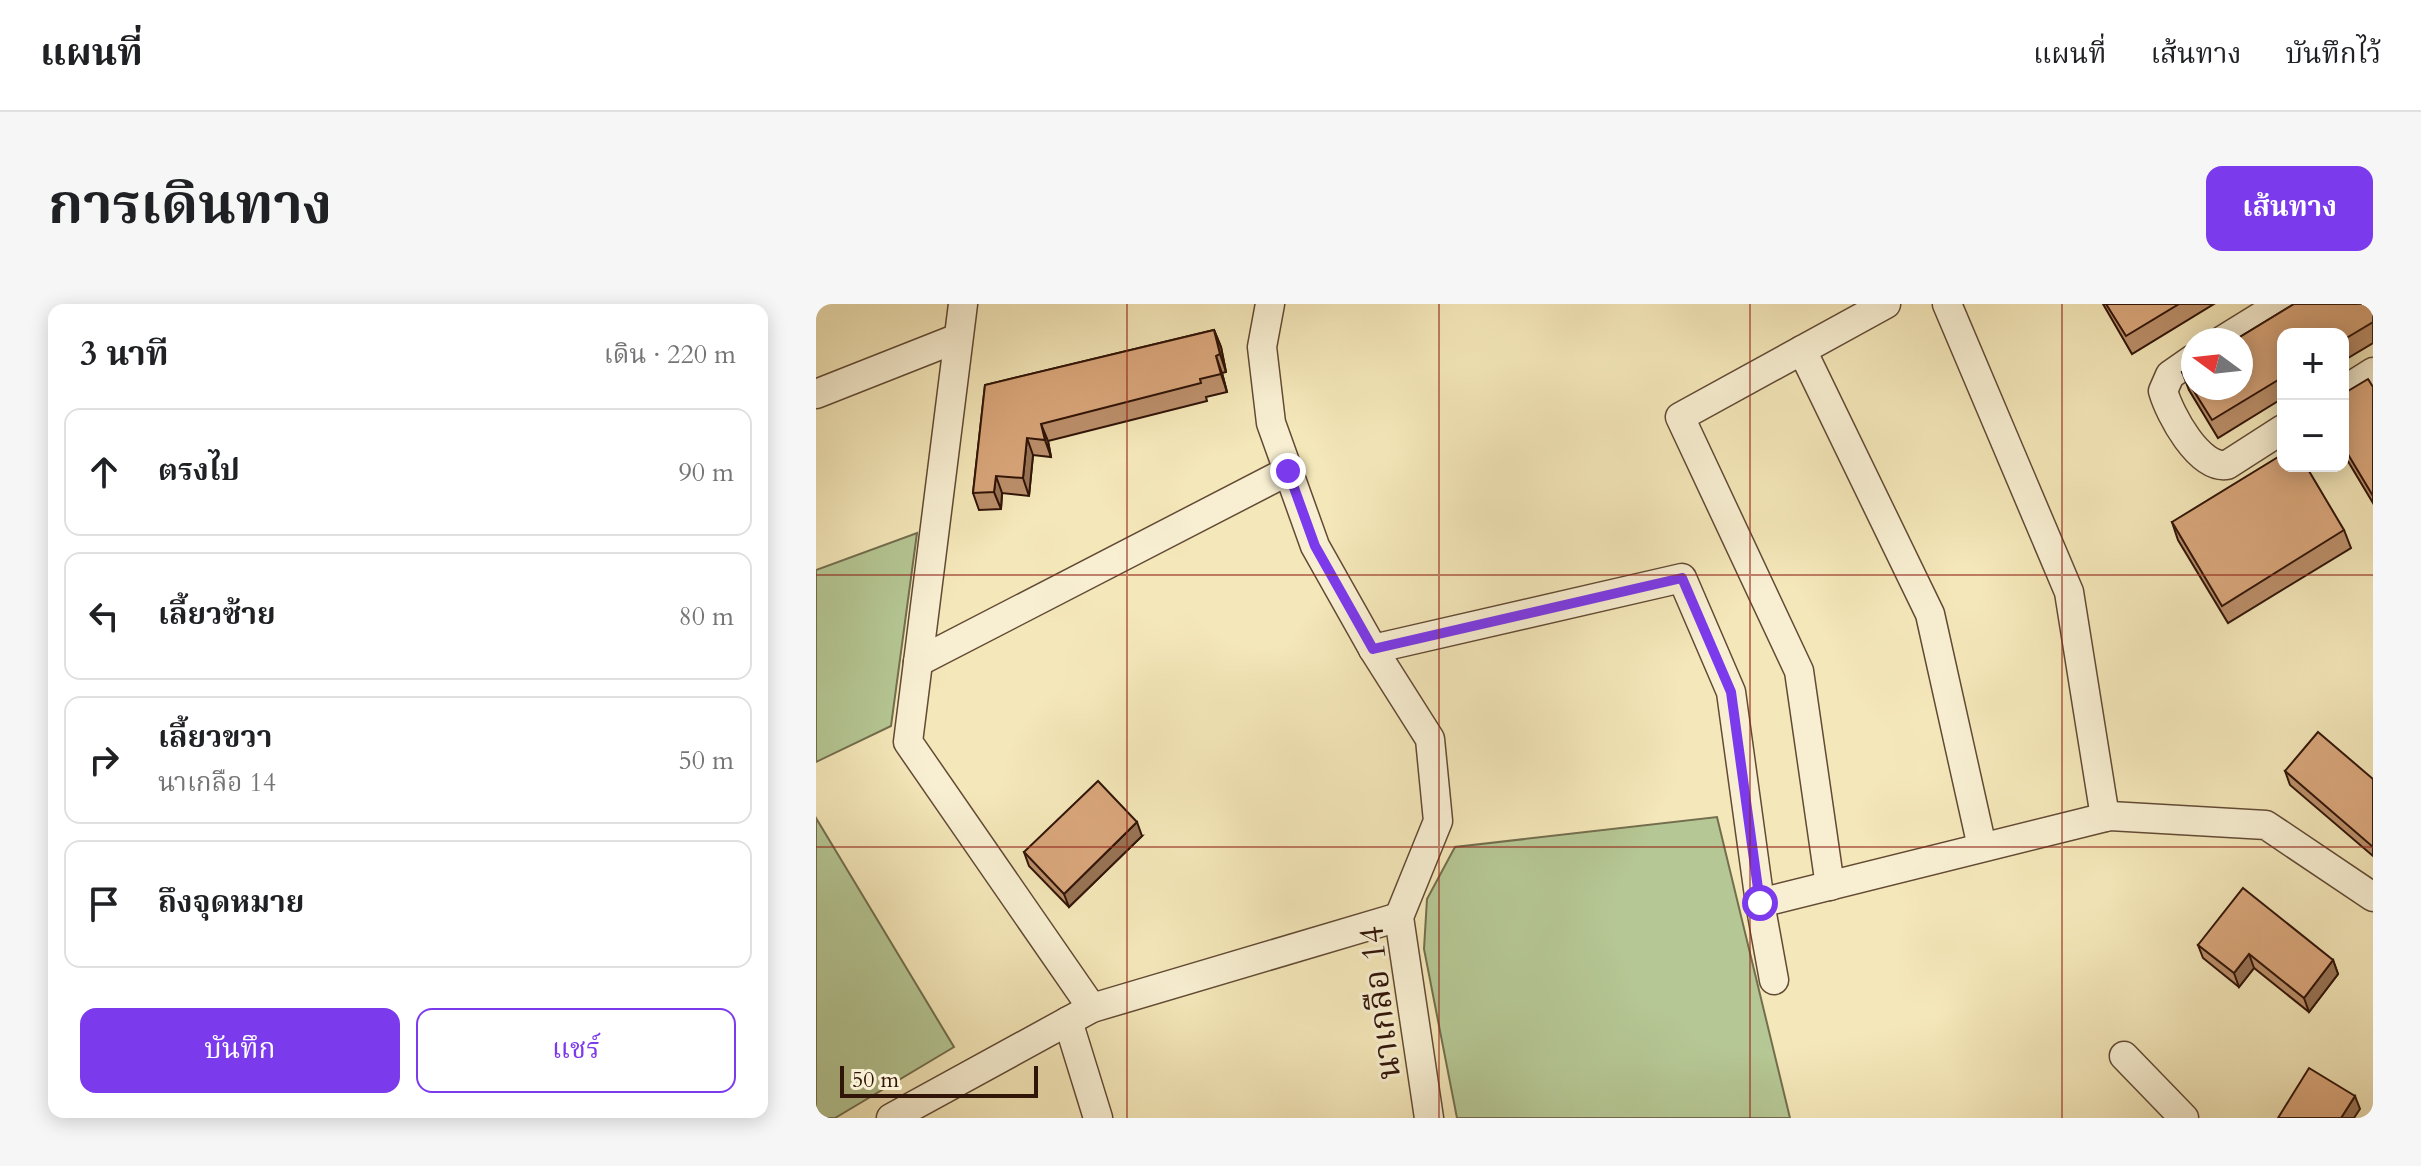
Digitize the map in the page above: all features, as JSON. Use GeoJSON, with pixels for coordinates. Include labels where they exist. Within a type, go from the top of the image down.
{"type":"FeatureCollection","features":[{"type":"Feature","properties":{"kind":"street"},"geometry":{"type":"LineString","coordinates":[[963,304],[908,742],[1080,1015],[1098,1118]]}},
{"type":"Feature","properties":{"kind":"street","name":"นาเกลือ 14"},"geometry":{"type":"LineString","coordinates":[[1270,304],[1262,347],[1271,423],[1315,546],[1373,649],[1430,739],[1438,821],[1399,917],[1429,1118]]}},
{"type":"Feature","properties":{"kind":"street"},"geometry":{"type":"LineString","coordinates":[[1830,886],[1799,671],[1680,417],[1886,304]]}},
{"type":"Feature","properties":{"kind":"street"},"geometry":{"type":"LineString","coordinates":[[1947,304],[2069,592],[2105,817]]}},
{"type":"Feature","properties":{"kind":"street"},"geometry":{"type":"LineString","coordinates":[[2242,328],[2281,304]]}},
{"type":"Feature","properties":{"kind":"street"},"geometry":{"type":"LineString","coordinates":[[816,394],[958,338]]}},
{"type":"Feature","properties":{"kind":"street"},"geometry":{"type":"LineString","coordinates":[[1802,350],[1930,614],[1982,847]]}},
{"type":"Feature","properties":{"kind":"street"},"geometry":{"type":"LineString","coordinates":[[2181,367],[2170,375],[2163,391],[2167,406],[2208,462],[2217,466],[2227,465],[2277,433]]}},
{"type":"Feature","properties":{"kind":"street"},"geometry":{"type":"LineString","coordinates":[[2349,387],[2373,372]]}},
{"type":"Feature","properties":{"kind":"street"},"geometry":{"type":"LineString","coordinates":[[918,662],[1288,471]]}},
{"type":"Feature","properties":{"kind":"street"},"geometry":{"type":"LineString","coordinates":[[1373,649],[1682,578],[1731,692],[1760,903],[1774,980]]}},
{"type":"Feature","properties":{"kind":"street"},"geometry":{"type":"LineString","coordinates":[[1760,903],[2105,817],[2266,825],[2373,897]]}},
{"type":"Feature","properties":{"kind":"street"},"geometry":{"type":"LineString","coordinates":[[907,1114],[1080,1015],[1399,917]]}},
{"type":"Feature","properties":{"kind":"street"},"geometry":{"type":"LineString","coordinates":[[2124,1056],[2184,1118]]}},
{"type":"Feature","properties":{"kind":"green space"},"geometry":{"type":"Polygon","coordinates":[[[917,533],[891,726],[816,762],[816,570],[917,533]]]}},
{"type":"Feature","properties":{"kind":"green space"},"geometry":{"type":"Polygon","coordinates":[[[1717,817],[1790,1118],[1457,1118],[1424,949],[1427,899],[1455,847],[1717,817]]]}},
{"type":"Feature","properties":{"kind":"green space"},"geometry":{"type":"Polygon","coordinates":[[[816,818],[954,1047],[835,1118],[816,1118],[816,818]]]}},
{"type":"Feature","properties":{"kind":"building"},"geometry":{"type":"Polygon","coordinates":[[[2106,304],[2179,304],[2126,336],[2106,304]]]}},
{"type":"Feature","properties":{"kind":"building"},"geometry":{"type":"Polygon","coordinates":[[[2294,304],[2373,304],[2373,322],[2349,336],[2349,328],[2277,328],[2277,381],[2253,395],[2253,329],[2294,304]]]}},
{"type":"Feature","properties":{"kind":"building"},"geometry":{"type":"Polygon","coordinates":[[[1214,330],[1221,374],[1200,379],[1201,383],[1041,424],[1045,440],[1027,438],[1023,478],[996,476],[994,492],[973,493],[985,385],[1214,330]]]}},
{"type":"Feature","properties":{"kind":"building"},"geometry":{"type":"Polygon","coordinates":[[[2368,379],[2373,387],[2373,496],[2349,456],[2349,390],[2368,379]]]}},
{"type":"Feature","properties":{"kind":"building"},"geometry":{"type":"Polygon","coordinates":[[[2200,400],[2245,400],[2212,420],[2200,400]]]}},
{"type":"Feature","properties":{"kind":"building"},"geometry":{"type":"Polygon","coordinates":[[[2277,458],[2277,472],[2310,472],[2344,530],[2222,606],[2172,522],[2277,458]]]}},
{"type":"Feature","properties":{"kind":"building"},"geometry":{"type":"Polygon","coordinates":[[[2318,732],[2373,779],[2373,847],[2285,771],[2318,732]]]}},
{"type":"Feature","properties":{"kind":"building"},"geometry":{"type":"Polygon","coordinates":[[[1098,781],[1137,822],[1064,894],[1024,852],[1098,781]]]}},
{"type":"Feature","properties":{"kind":"building"},"geometry":{"type":"Polygon","coordinates":[[[2243,888],[2333,960],[2304,998],[2249,954],[2234,973],[2198,945],[2243,888]]]}},
{"type":"Feature","properties":{"kind":"building"},"geometry":{"type":"Polygon","coordinates":[[[2309,1068],[2355,1096],[2341,1118],[2278,1118],[2309,1068]]]}},
{"type":"Feature","properties":{"kind":"route"},"geometry":{"type":"LineString","coordinates":[[1288,471],[1315,546],[1373,649],[1682,578],[1731,692],[1760,903]]}}]}
